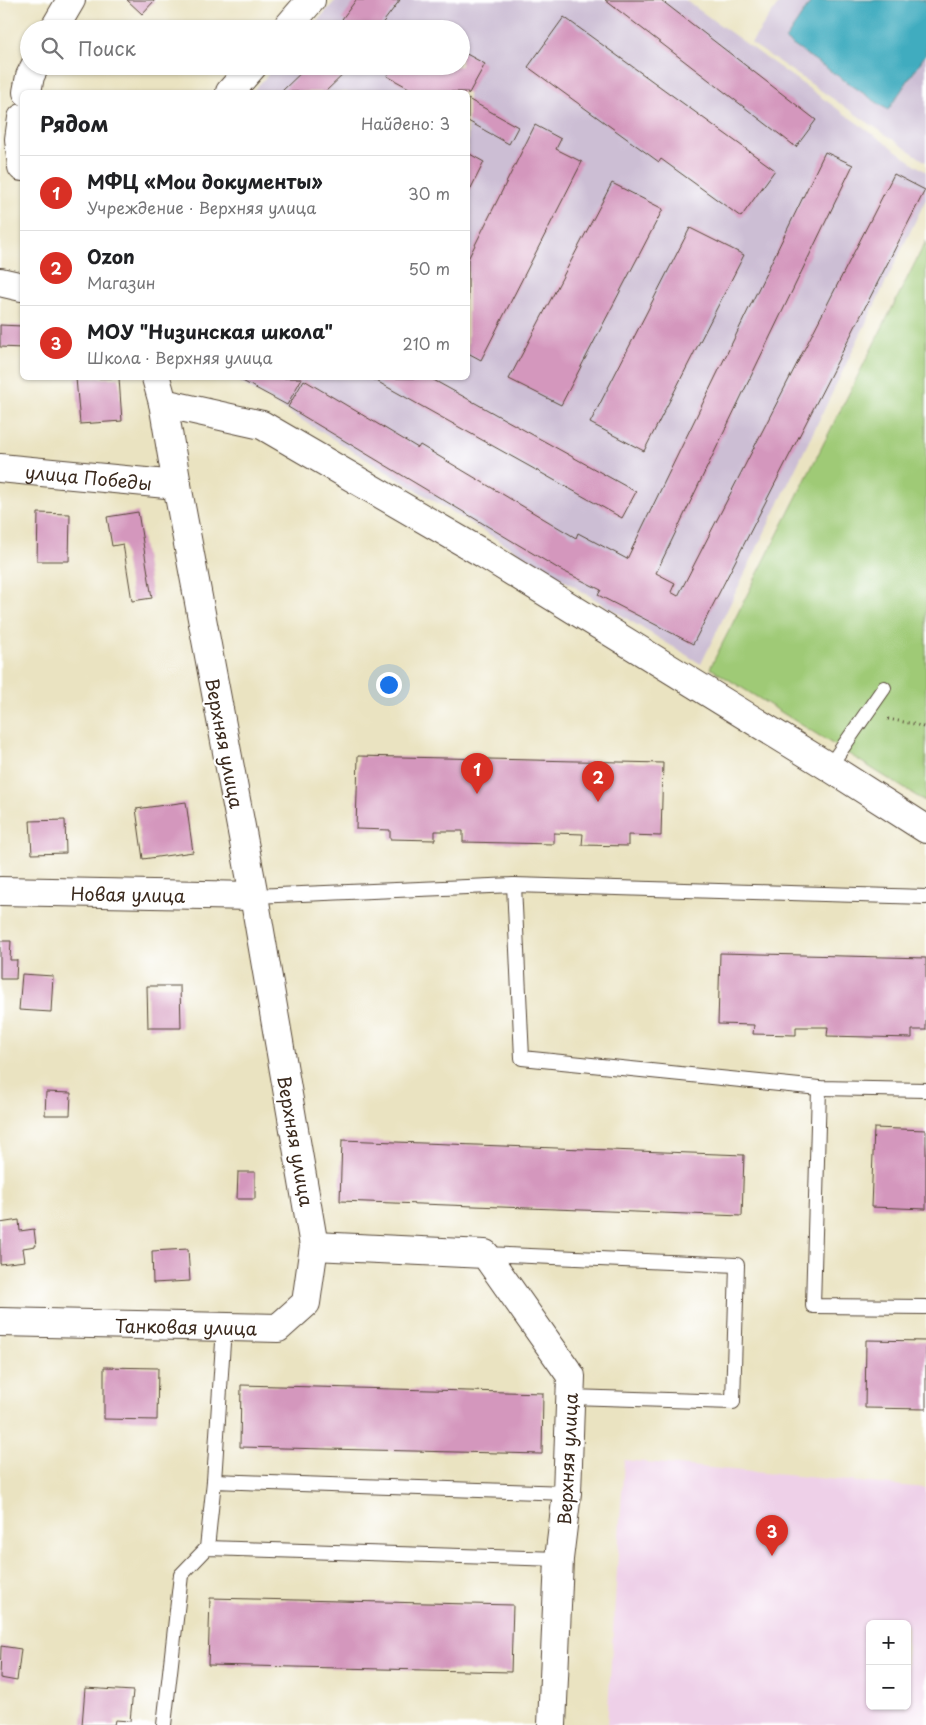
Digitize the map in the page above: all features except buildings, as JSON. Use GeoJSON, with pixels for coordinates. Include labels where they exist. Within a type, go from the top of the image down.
{"type":"FeatureCollection","features":[{"type":"Feature","properties":{"kind":"street"},"geometry":{"type":"LineString","coordinates":[[60,20],[72,0]]}},
{"type":"Feature","properties":{"kind":"street"},"geometry":{"type":"LineString","coordinates":[[294,20],[311,0]]}},
{"type":"Feature","properties":{"kind":"street"},"geometry":{"type":"LineString","coordinates":[[27,90],[30,75]]}},
{"type":"Feature","properties":{"kind":"street"},"geometry":{"type":"LineString","coordinates":[[232,90],[245,75]]}},
{"type":"Feature","properties":{"kind":"street"},"geometry":{"type":"LineString","coordinates":[[20,132],[20,148]]}},
{"type":"Feature","properties":{"kind":"street"},"geometry":{"type":"LineString","coordinates":[[0,282],[20,287]]}},
{"type":"Feature","properties":{"kind":"street","name":"Верхняя улица"},"geometry":{"type":"LineString","coordinates":[[157,380],[163,403],[254,896],[314,1246]]}},
{"type":"Feature","properties":{"kind":"street"},"geometry":{"type":"LineString","coordinates":[[163,403],[262,425],[484,554],[926,829]]}},
{"type":"Feature","properties":{"kind":"street","name":"улица Победы"},"geometry":{"type":"LineString","coordinates":[[0,468],[177,484]]}},
{"type":"Feature","properties":{"kind":"street","name":"Новая улица"},"geometry":{"type":"LineString","coordinates":[[0,891],[254,896]]}},
{"type":"Feature","properties":{"kind":"street"},"geometry":{"type":"LineString","coordinates":[[314,1246],[485,1254]]}},
{"type":"Feature","properties":{"kind":"street","name":"Танковая улица"},"geometry":{"type":"LineString","coordinates":[[0,1322],[278,1328],[306,1303],[314,1246]]}},
{"type":"Feature","properties":{"kind":"street","name":"Верхняя улица"},"geometry":{"type":"LineString","coordinates":[[485,1254],[571,1376],[568,1493],[559,1559],[552,1725]]}},
{"type":"Feature","properties":{"kind":"lane"},"geometry":{"type":"LineString","coordinates":[[829,767],[884,688]]}},
{"type":"Feature","properties":{"kind":"lane"},"geometry":{"type":"LineString","coordinates":[[514,885],[522,1058],[819,1088],[926,1090]]}},
{"type":"Feature","properties":{"kind":"lane"},"geometry":{"type":"LineString","coordinates":[[254,896],[514,885],[926,897]]}},
{"type":"Feature","properties":{"kind":"lane"},"geometry":{"type":"LineString","coordinates":[[819,1088],[813,1306],[926,1307]]}},
{"type":"Feature","properties":{"kind":"lane"},"geometry":{"type":"LineString","coordinates":[[485,1254],[737,1265],[733,1402],[570,1397]]}},
{"type":"Feature","properties":{"kind":"lane"},"geometry":{"type":"LineString","coordinates":[[164,1725],[181,1575],[207,1548],[214,1481],[224,1327]]}},
{"type":"Feature","properties":{"kind":"lane"},"geometry":{"type":"LineString","coordinates":[[214,1481],[568,1493]]}},
{"type":"Feature","properties":{"kind":"lane"},"geometry":{"type":"LineString","coordinates":[[207,1548],[559,1559]]}},
{"type":"Feature","properties":{"kind":"path"},"geometry":{"type":"LineString","coordinates":[[865,715],[926,728]]}},
{"type":"Feature","properties":{"kind":"shaded area"},"geometry":{"type":"Polygon","coordinates":[[[336,0],[685,0],[926,172],[926,199],[701,664],[236,380],[470,380],[470,90],[254,90],[268,75],[470,75],[470,20],[318,20],[336,0]]]}},
{"type":"Feature","properties":{"kind":"shaded area"},"geometry":{"type":"Polygon","coordinates":[[[781,0],[926,0],[926,162],[751,43],[781,0]]]}},
{"type":"Feature","properties":{"kind":"shaded area"},"geometry":{"type":"Polygon","coordinates":[[[624,1460],[926,1488],[926,1725],[607,1725],[624,1460]]]}},
{"type":"Feature","properties":{"kind":"green space"},"geometry":{"type":"Polygon","coordinates":[[[926,241],[926,802],[710,668],[926,241]]]}},
{"type":"Feature","properties":{"kind":"water"},"geometry":{"type":"Polygon","coordinates":[[[812,0],[926,0],[926,54],[888,110],[785,40],[812,0]]]}},
{"type":"Feature","properties":{"kind":"place","name":"МФЦ «Мои документы»"},"geometry":{"type":"Point","coordinates":[477,794]}},
{"type":"Feature","properties":{"kind":"place","name":"Ozon"},"geometry":{"type":"Point","coordinates":[598,802]}},
{"type":"Feature","properties":{"kind":"place","name":"МОУ \"Низинская школа\""},"geometry":{"type":"Point","coordinates":[772,1556]}}]}
